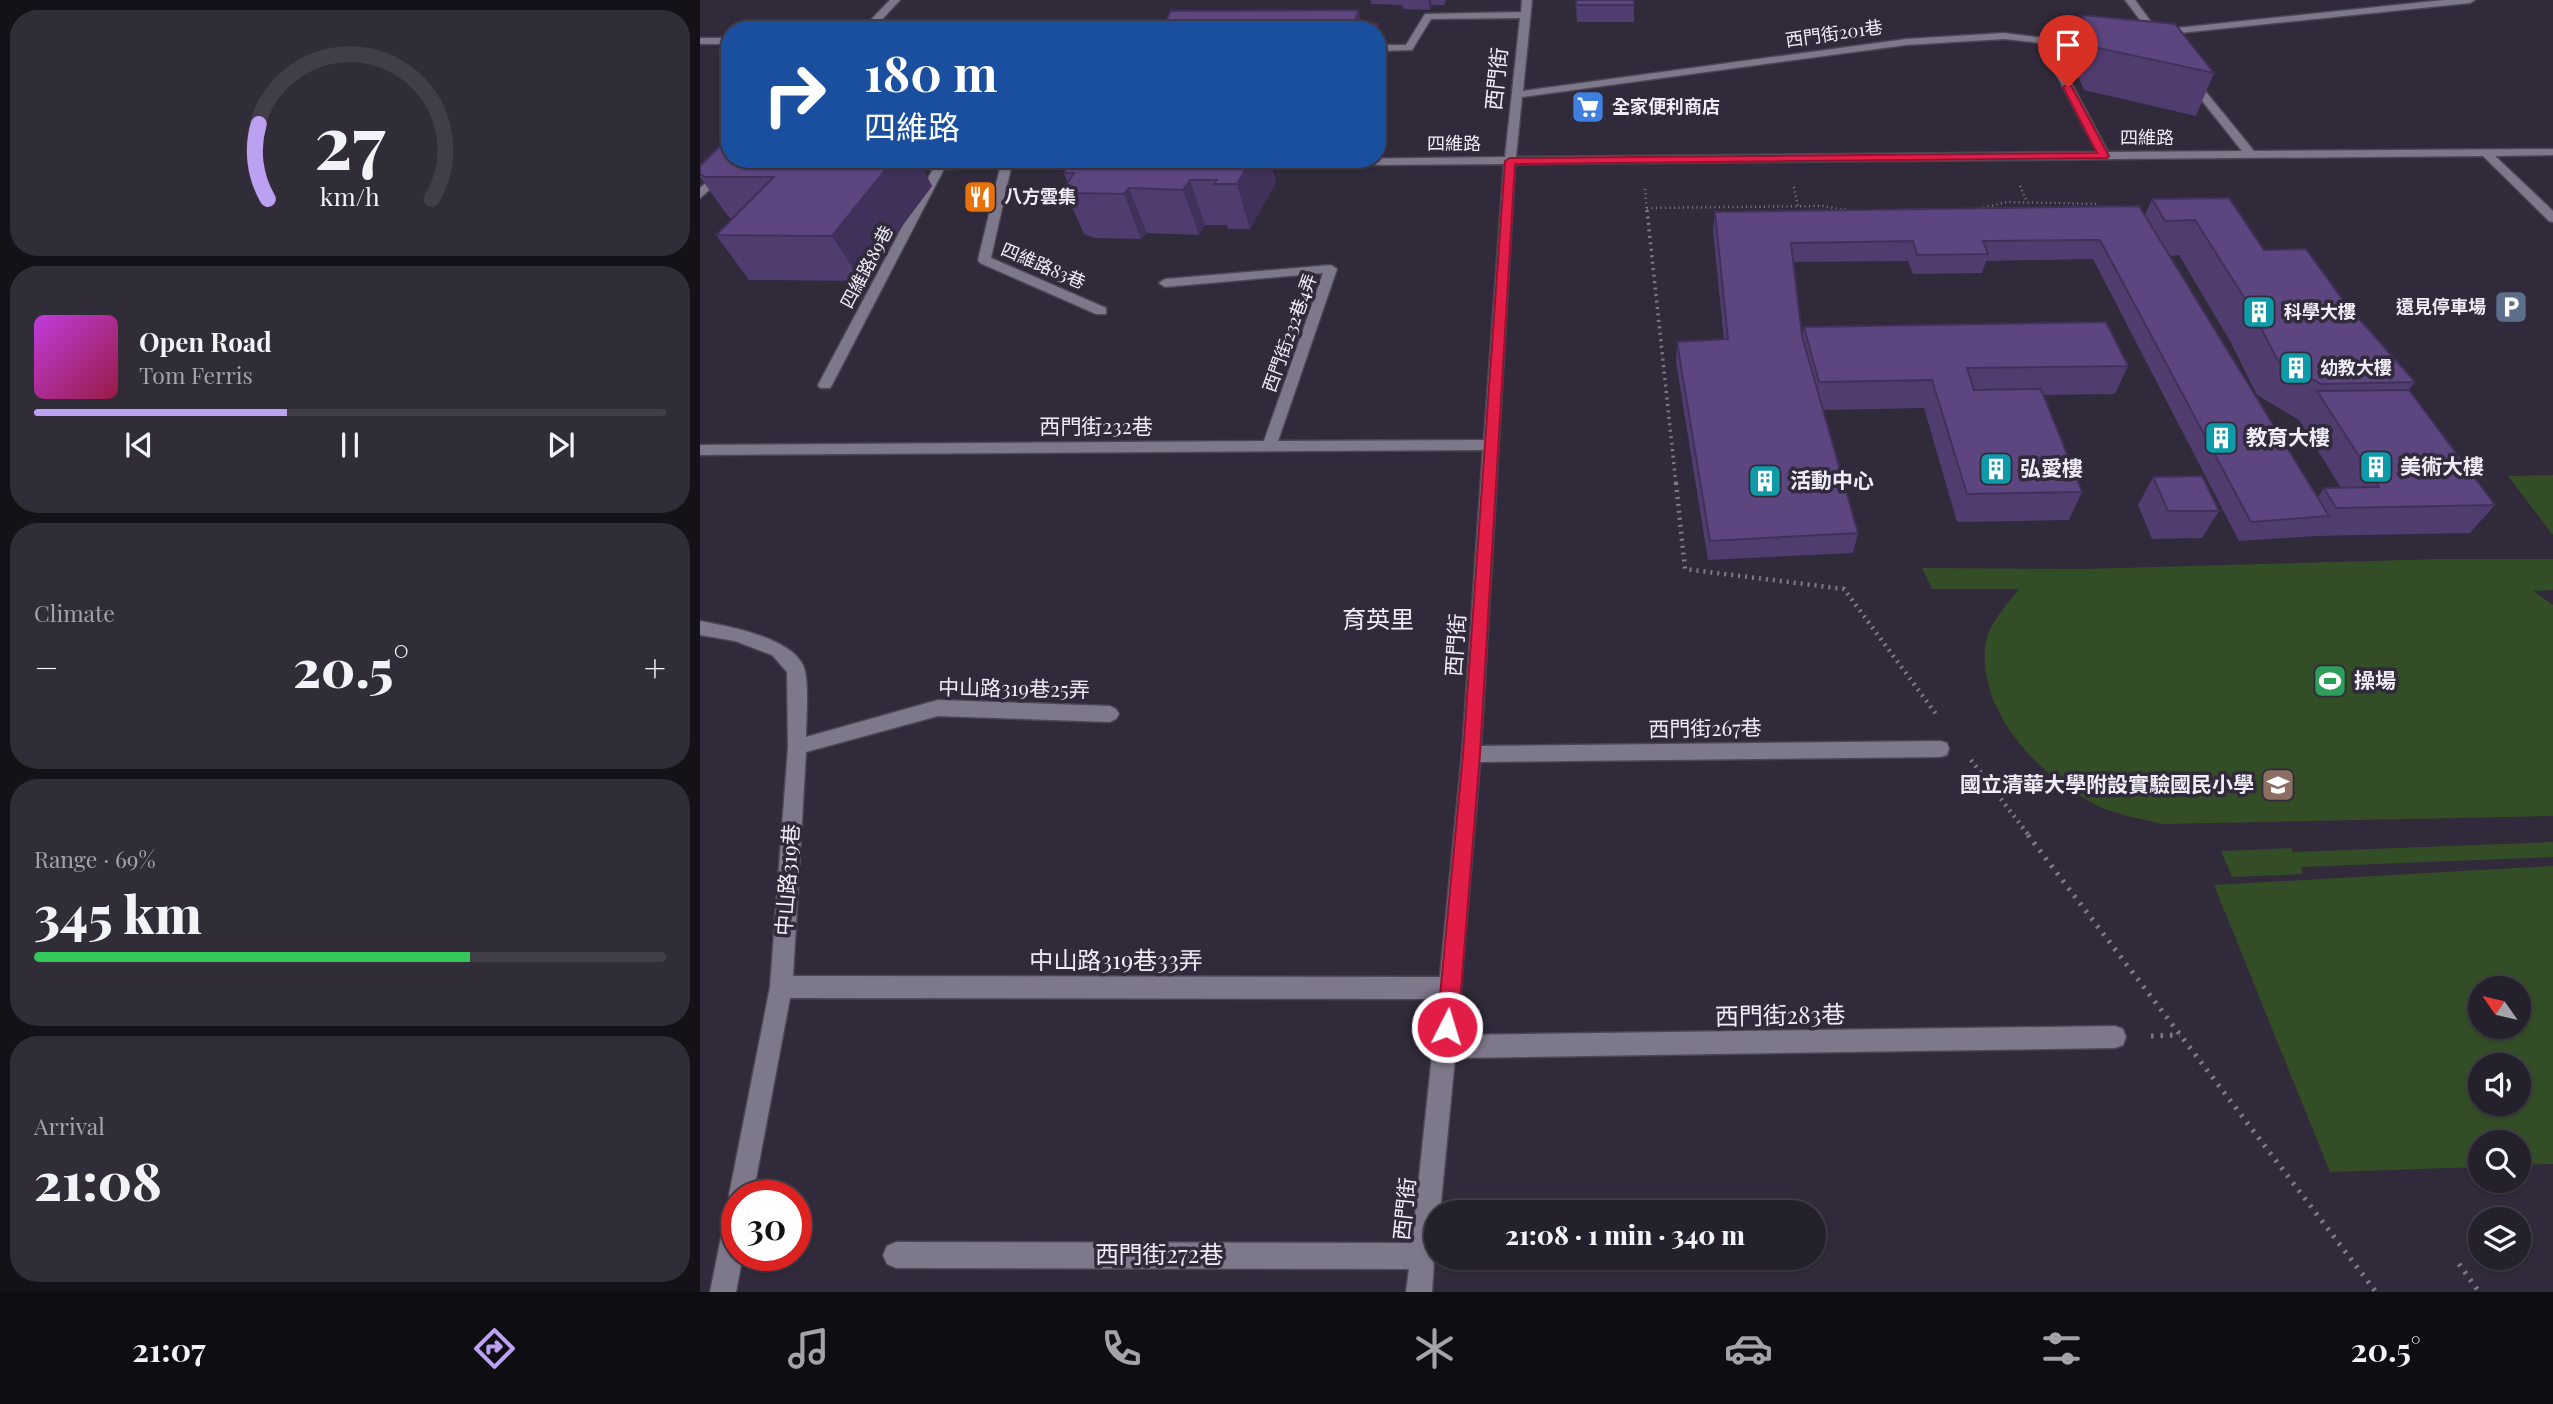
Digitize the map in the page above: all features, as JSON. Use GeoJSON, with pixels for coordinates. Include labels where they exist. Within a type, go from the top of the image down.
{"type":"FeatureCollection","features":[{"type":"Feature","properties":{"kind":"street"},"geometry":{"type":"LineString","coordinates":[[875,21],[895,0]]}},
{"type":"Feature","properties":{"kind":"street"},"geometry":{"type":"LineString","coordinates":[[2130,0],[2170,53]]}},
{"type":"Feature","properties":{"kind":"street"},"geometry":{"type":"LineString","coordinates":[[2140,34],[2470,0]]}},
{"type":"Feature","properties":{"kind":"street"},"geometry":{"type":"LineString","coordinates":[[1386,48],[1409,48],[1428,16],[1527,8]]}},
{"type":"Feature","properties":{"kind":"street","name":"西門街"},"geometry":{"type":"LineString","coordinates":[[1419,1292],[1446,1047],[1471,754],[1510,161],[1520,94],[1527,8]]}},
{"type":"Feature","properties":{"kind":"street","name":"西門街201巷"},"geometry":{"type":"LineString","coordinates":[[1520,94],[1906,42],[2004,36],[2044,41],[2112,36]]}},
{"type":"Feature","properties":{"kind":"street"},"geometry":{"type":"LineString","coordinates":[[700,41],[721,41]]}},
{"type":"Feature","properties":{"kind":"street"},"geometry":{"type":"LineString","coordinates":[[2044,41],[2104,156]]}},
{"type":"Feature","properties":{"kind":"street"},"geometry":{"type":"LineString","coordinates":[[2178,63],[2251,155]]}},
{"type":"Feature","properties":{"kind":"street","name":"四維路"},"geometry":{"type":"LineString","coordinates":[[1386,162],[2553,152]]}},
{"type":"Feature","properties":{"kind":"street"},"geometry":{"type":"LineString","coordinates":[[2486,153],[2553,218]]}},
{"type":"Feature","properties":{"kind":"street"},"geometry":{"type":"LineString","coordinates":[[711,168],[721,167]]}},
{"type":"Feature","properties":{"kind":"street"},"geometry":{"type":"LineString","coordinates":[[700,194],[736,168]]}},
{"type":"Feature","properties":{"kind":"street","name":"四維路89巷"},"geometry":{"type":"LineString","coordinates":[[825,385],[939,168]]}},
{"type":"Feature","properties":{"kind":"street","name":"四維路83巷"},"geometry":{"type":"LineString","coordinates":[[1005,168],[984,260],[1101,311]]}},
{"type":"Feature","properties":{"kind":"street","name":"西門街232巷4弄"},"geometry":{"type":"LineString","coordinates":[[1166,283],[1331,270],[1269,447]]}},
{"type":"Feature","properties":{"kind":"street","name":"西門街232巷"},"geometry":{"type":"LineString","coordinates":[[700,450],[1492,445]]}},
{"type":"Feature","properties":{"kind":"street","name":"中山路319巷"},"geometry":{"type":"LineString","coordinates":[[700,628],[737,635],[778,650],[796,670],[797,747],[781,987],[744,1180]]}},
{"type":"Feature","properties":{"kind":"street","name":"中山路319巷25弄"},"geometry":{"type":"LineString","coordinates":[[797,747],[937,708],[1110,713]]}},
{"type":"Feature","properties":{"kind":"street","name":"西門街267巷"},"geometry":{"type":"LineString","coordinates":[[1471,754],[1940,749]]}},
{"type":"Feature","properties":{"kind":"street","name":"中山路319巷33弄"},"geometry":{"type":"LineString","coordinates":[[781,987],[1451,988]]}},
{"type":"Feature","properties":{"kind":"street","name":"西門街283巷"},"geometry":{"type":"LineString","coordinates":[[1446,1047],[2115,1037]]}},
{"type":"Feature","properties":{"kind":"street","name":"西門街272巷"},"geometry":{"type":"LineString","coordinates":[[896,1255],[1423,1255]]}},
{"type":"Feature","properties":{"kind":"street"},"geometry":{"type":"LineString","coordinates":[[723,1292],[727,1271]]}},
{"type":"Feature","properties":{"kind":"path"},"geometry":{"type":"LineString","coordinates":[[1971,211],[2007,202],[2098,204]]}},
{"type":"Feature","properties":{"kind":"path"},"geometry":{"type":"LineString","coordinates":[[1647,208],[1823,206],[1860,213]]}},
{"type":"Feature","properties":{"kind":"path"},"geometry":{"type":"LineString","coordinates":[[2459,1264],[2479,1292]]}},
{"type":"Feature","properties":{"kind":"green space"},"geometry":{"type":"Polygon","coordinates":[[[2553,475],[2553,535],[2508,476],[2553,475]]]}},
{"type":"Feature","properties":{"kind":"green space"},"geometry":{"type":"Polygon","coordinates":[[[2441,559],[2553,559],[2553,590],[2533,591],[2553,605],[2553,816],[2163,824],[2096,805],[2054,778],[2035,761],[2003,720],[1992,697],[1986,673],[1985,648],[1989,631],[2019,589],[1932,589],[1922,568],[2083,569],[2441,559]]]}},
{"type":"Feature","properties":{"kind":"green space"},"geometry":{"type":"Polygon","coordinates":[[[2553,842],[2553,857],[2301,867],[2303,874],[2232,877],[2221,851],[2291,848],[2293,852],[2553,842]]]}},
{"type":"Feature","properties":{"kind":"green space"},"geometry":{"type":"Polygon","coordinates":[[[2553,866],[2553,1164],[2531,1165],[2531,1130],[2468,1130],[2468,1167],[2330,1172],[2214,885],[2553,866]]]}},
{"type":"Feature","properties":{"kind":"building"},"geometry":{"type":"Polygon","coordinates":[[[1576,0],[1634,0],[1634,5],[1576,5],[1576,0]]]}},
{"type":"Feature","properties":{"kind":"building"},"geometry":{"type":"Polygon","coordinates":[[[1359,10],[1355,21],[1165,21],[1171,11],[1359,10]]]}},
{"type":"Feature","properties":{"kind":"building"},"geometry":{"type":"Polygon","coordinates":[[[2082,15],[2175,24],[2214,73],[2098,48],[2082,15]]]}},
{"type":"Feature","properties":{"kind":"building"},"geometry":{"type":"Polygon","coordinates":[[[720,146],[721,168],[887,168],[832,236],[716,235],[774,177],[705,177],[700,174],[700,166],[720,146]]]}},
{"type":"Feature","properties":{"kind":"building"},"geometry":{"type":"Polygon","coordinates":[[[1068,168],[1246,168],[1237,184],[1214,184],[1217,180],[1190,180],[1183,190],[1129,188],[1124,194],[1076,193],[1064,189],[1074,173],[1064,173],[1068,168]]]}},
{"type":"Feature","properties":{"kind":"building"},"geometry":{"type":"Polygon","coordinates":[[[2229,198],[2264,250],[2306,249],[2346,304],[2415,382],[2321,384],[2277,359],[2249,305],[2195,220],[2165,221],[2152,199],[2229,198]]]}},
{"type":"Feature","properties":{"kind":"building"},"geometry":{"type":"Polygon","coordinates":[[[2139,206],[2329,516],[2251,522],[2100,240],[1983,241],[1988,254],[1917,255],[1913,241],[1791,243],[1802,336],[1858,533],[1710,541],[1677,342],[1728,339],[1715,212],[2139,206]]]}},
{"type":"Feature","properties":{"kind":"building"},"geometry":{"type":"Polygon","coordinates":[[[2106,322],[2128,366],[1967,368],[1974,390],[2041,389],[2082,492],[1967,494],[1932,380],[1819,382],[1804,327],[2106,322]]]}},
{"type":"Feature","properties":{"kind":"building"},"geometry":{"type":"Polygon","coordinates":[[[2409,390],[2495,505],[2336,508],[2324,488],[2379,487],[2317,391],[2409,390]]]}},
{"type":"Feature","properties":{"kind":"building"},"geometry":{"type":"Polygon","coordinates":[[[2202,476],[2219,511],[2168,511],[2153,477],[2202,476]]]}},
{"type":"Feature","properties":{"kind":"place","name":"全家便利商店"},"geometry":{"type":"Point","coordinates":[1588,107]}},
{"type":"Feature","properties":{"kind":"place","name":"八方雲集"},"geometry":{"type":"Point","coordinates":[980,197]}},
{"type":"Feature","properties":{"kind":"place","name":"遠見停車場"},"geometry":{"type":"Point","coordinates":[2511,307]}},
{"type":"Feature","properties":{"kind":"place","name":"科學大樓"},"geometry":{"type":"Point","coordinates":[2259,312]}},
{"type":"Feature","properties":{"kind":"place","name":"幼教大樓"},"geometry":{"type":"Point","coordinates":[2296,368]}},
{"type":"Feature","properties":{"kind":"place","name":"教育大樓"},"geometry":{"type":"Point","coordinates":[2221,438]}},
{"type":"Feature","properties":{"kind":"place","name":"美術大樓"},"geometry":{"type":"Point","coordinates":[2376,467]}},
{"type":"Feature","properties":{"kind":"place","name":"弘愛樓"},"geometry":{"type":"Point","coordinates":[1996,469]}},
{"type":"Feature","properties":{"kind":"place","name":"活動中心"},"geometry":{"type":"Point","coordinates":[1765,481]}},
{"type":"Feature","properties":{"kind":"place","name":"操場"},"geometry":{"type":"Point","coordinates":[2330,681]}},
{"type":"Feature","properties":{"kind":"place","name":"國立清華大學附設實驗國民小學"},"geometry":{"type":"Point","coordinates":[2278,785]}},
{"type":"Feature","properties":{"kind":"district","name":"育英里"},"geometry":{"type":"Point","coordinates":[1378,620]}},
{"type":"Feature","properties":{"kind":"route"},"geometry":{"type":"LineString","coordinates":[[1447,1027],[1471,754],[1510,161],[2104,156],[2068,87]]}}]}
